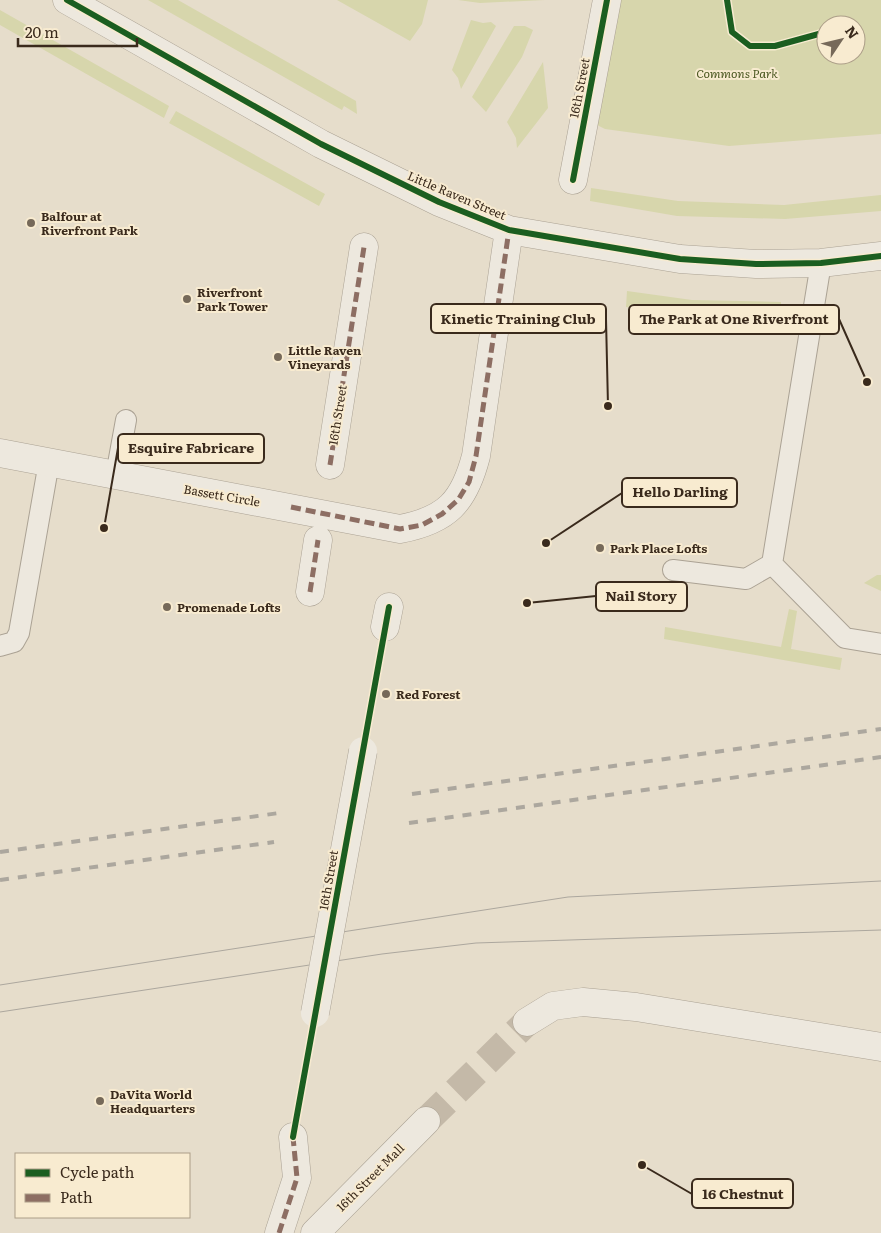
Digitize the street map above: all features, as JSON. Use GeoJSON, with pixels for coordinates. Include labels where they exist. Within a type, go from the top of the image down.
{"type":"FeatureCollection","features":[{"type":"Feature","properties":{"kind":"street","name":"Little Raven Street"},"geometry":{"type":"LineString","coordinates":[[67,0],[321,144],[439,202],[509,230],[680,259],[756,264],[821,263],[881,256]]}},
{"type":"Feature","properties":{"kind":"street","name":"16th Street"},"geometry":{"type":"LineString","coordinates":[[573,180],[607,0]]}},
{"type":"Feature","properties":{"kind":"street","name":"Bassett Circle"},"geometry":{"type":"LineString","coordinates":[[0,453],[400,529],[422,525],[442,514],[458,500],[470,482],[476,456],[509,230]]}},
{"type":"Feature","properties":{"kind":"street","name":"16th Street"},"geometry":{"type":"LineString","coordinates":[[330,465],[364,247]]}},
{"type":"Feature","properties":{"kind":"street"},"geometry":{"type":"LineString","coordinates":[[310,592],[318,540]]}},
{"type":"Feature","properties":{"kind":"street","name":"16th Street"},"geometry":{"type":"LineString","coordinates":[[315,1013],[363,751]]}},
{"type":"Feature","properties":{"kind":"street"},"geometry":{"type":"LineString","coordinates":[[527,1022],[540,1012],[564,1003],[583,1002],[636,1007],[881,1047]]}},
{"type":"Feature","properties":{"kind":"street","name":"16th Street Mall"},"geometry":{"type":"LineString","coordinates":[[315,1233],[426,1121]]}},
{"type":"Feature","properties":{"kind":"street"},"geometry":{"type":"LineString","coordinates":[[279,1233],[298,1178],[293,1137]]}},
{"type":"Feature","properties":{"kind":"lane"},"geometry":{"type":"LineString","coordinates":[[772,564],[821,263]]}},
{"type":"Feature","properties":{"kind":"lane"},"geometry":{"type":"LineString","coordinates":[[116,475],[126,420]]}},
{"type":"Feature","properties":{"kind":"lane"},"geometry":{"type":"LineString","coordinates":[[0,646],[14,642],[19,633],[48,462]]}},
{"type":"Feature","properties":{"kind":"lane"},"geometry":{"type":"LineString","coordinates":[[673,570],[746,579],[772,564]]}},
{"type":"Feature","properties":{"kind":"lane"},"geometry":{"type":"LineString","coordinates":[[772,564],[845,638],[881,644]]}},
{"type":"Feature","properties":{"kind":"green space"},"geometry":{"type":"Polygon","coordinates":[[[148,0],[178,0],[356,101],[357,114],[344,106],[342,110],[148,0]]]}},
{"type":"Feature","properties":{"kind":"green space"},"geometry":{"type":"Polygon","coordinates":[[[337,0],[428,0],[422,24],[410,41],[337,0]]]}},
{"type":"Feature","properties":{"kind":"green space"},"geometry":{"type":"Polygon","coordinates":[[[458,0],[545,0],[480,3],[458,0]]]}},
{"type":"Feature","properties":{"kind":"green space","name":"Commons Park"},"geometry":{"type":"Polygon","coordinates":[[[614,0],[881,0],[881,134],[729,146],[605,129],[593,123],[614,0]]]}},
{"type":"Feature","properties":{"kind":"green space"},"geometry":{"type":"Polygon","coordinates":[[[0,10],[169,106],[164,118],[0,25],[0,10]]]}},
{"type":"Feature","properties":{"kind":"green space"},"geometry":{"type":"Polygon","coordinates":[[[471,20],[483,23],[491,22],[496,26],[461,89],[458,78],[452,70],[471,20]]]}},
{"type":"Feature","properties":{"kind":"green space"},"geometry":{"type":"Polygon","coordinates":[[[514,26],[525,26],[533,30],[522,57],[486,112],[472,97],[514,26]]]}},
{"type":"Feature","properties":{"kind":"green space"},"geometry":{"type":"Polygon","coordinates":[[[543,62],[548,108],[517,148],[516,138],[507,122],[543,62]]]}},
{"type":"Feature","properties":{"kind":"green space"},"geometry":{"type":"Polygon","coordinates":[[[176,111],[325,194],[319,206],[169,123],[176,111]]]}},
{"type":"Feature","properties":{"kind":"green space"},"geometry":{"type":"Polygon","coordinates":[[[591,188],[678,201],[784,205],[881,195],[881,211],[785,219],[677,216],[590,201],[591,188]]]}},
{"type":"Feature","properties":{"kind":"green space"},"geometry":{"type":"Polygon","coordinates":[[[627,291],[692,300],[781,302],[781,316],[689,314],[626,307],[627,291]]]}},
{"type":"Feature","properties":{"kind":"green space"},"geometry":{"type":"Polygon","coordinates":[[[877,575],[881,575],[881,591],[864,583],[877,575]]]}},
{"type":"Feature","properties":{"kind":"green space"},"geometry":{"type":"Polygon","coordinates":[[[789,609],[797,611],[791,649],[842,658],[840,670],[664,639],[665,627],[781,647],[789,609]]]}},
{"type":"Feature","properties":{"kind":"tunnel"},"geometry":{"type":"LineString","coordinates":[[426,1121],[527,1022]]}},
{"type":"Feature","properties":{"kind":"tram line"},"geometry":{"type":"LineString","coordinates":[[0,985],[568,897],[881,881]]}},
{"type":"Feature","properties":{"kind":"tram line"},"geometry":{"type":"LineString","coordinates":[[0,1012],[382,954],[476,943],[881,930]]}},
{"type":"Feature","properties":{"kind":"railway"},"geometry":{"type":"LineString","coordinates":[[412,794],[881,729]]}},
{"type":"Feature","properties":{"kind":"railway"},"geometry":{"type":"LineString","coordinates":[[409,823],[881,757]]}},
{"type":"Feature","properties":{"kind":"railway"},"geometry":{"type":"LineString","coordinates":[[0,852],[279,813]]}},
{"type":"Feature","properties":{"kind":"railway"},"geometry":{"type":"LineString","coordinates":[[0,880],[274,842]]}},
{"type":"Feature","properties":{"kind":"marked path"},"geometry":{"type":"LineString","coordinates":[[291,507],[400,529],[422,525],[442,514],[458,500],[469,482],[476,456],[509,230]]}},
{"type":"Feature","properties":{"kind":"marked path"},"geometry":{"type":"LineString","coordinates":[[330,465],[364,247]]}},
{"type":"Feature","properties":{"kind":"marked path"},"geometry":{"type":"LineString","coordinates":[[310,592],[318,540]]}},
{"type":"Feature","properties":{"kind":"marked path"},"geometry":{"type":"LineString","coordinates":[[279,1233],[297,1178],[293,1137]]}},
{"type":"Feature","properties":{"kind":"cycle path"},"geometry":{"type":"LineString","coordinates":[[67,0],[321,144],[439,202],[509,230],[680,259],[756,264],[821,263],[881,256]]}},
{"type":"Feature","properties":{"kind":"cycle path"},"geometry":{"type":"LineString","coordinates":[[573,180],[607,0]]}},
{"type":"Feature","properties":{"kind":"cycle path"},"geometry":{"type":"LineString","coordinates":[[727,0],[732,32],[750,46],[775,46],[816,35]]}},
{"type":"Feature","properties":{"kind":"cycle path"},"geometry":{"type":"LineString","coordinates":[[293,1137],[389,607]]}},
{"type":"Feature","properties":{"kind":"place","name":"Balfour at Riverfront Park"},"geometry":{"type":"Point","coordinates":[31,223]}},
{"type":"Feature","properties":{"kind":"place","name":"Riverfront Park Tower"},"geometry":{"type":"Point","coordinates":[187,299]}},
{"type":"Feature","properties":{"kind":"place","name":"Little Raven Vineyards"},"geometry":{"type":"Point","coordinates":[278,357]}},
{"type":"Feature","properties":{"kind":"place","name":"The Park at One Riverfront"},"geometry":{"type":"Point","coordinates":[867,382]}},
{"type":"Feature","properties":{"kind":"place","name":"Kinetic Training Club"},"geometry":{"type":"Point","coordinates":[608,406]}},
{"type":"Feature","properties":{"kind":"place","name":"Esquire Fabricare"},"geometry":{"type":"Point","coordinates":[104,528]}},
{"type":"Feature","properties":{"kind":"place","name":"Hello Darling"},"geometry":{"type":"Point","coordinates":[546,543]}},
{"type":"Feature","properties":{"kind":"place","name":"Park Place Lofts"},"geometry":{"type":"Point","coordinates":[600,548]}},
{"type":"Feature","properties":{"kind":"place","name":"Nail Story"},"geometry":{"type":"Point","coordinates":[527,603]}},
{"type":"Feature","properties":{"kind":"place","name":"Promenade Lofts"},"geometry":{"type":"Point","coordinates":[167,607]}},
{"type":"Feature","properties":{"kind":"place","name":"Red Forest"},"geometry":{"type":"Point","coordinates":[386,694]}},
{"type":"Feature","properties":{"kind":"place","name":"DaVita World Headquarters"},"geometry":{"type":"Point","coordinates":[100,1101]}},
{"type":"Feature","properties":{"kind":"place","name":"16 Chestnut"},"geometry":{"type":"Point","coordinates":[642,1165]}}]}
